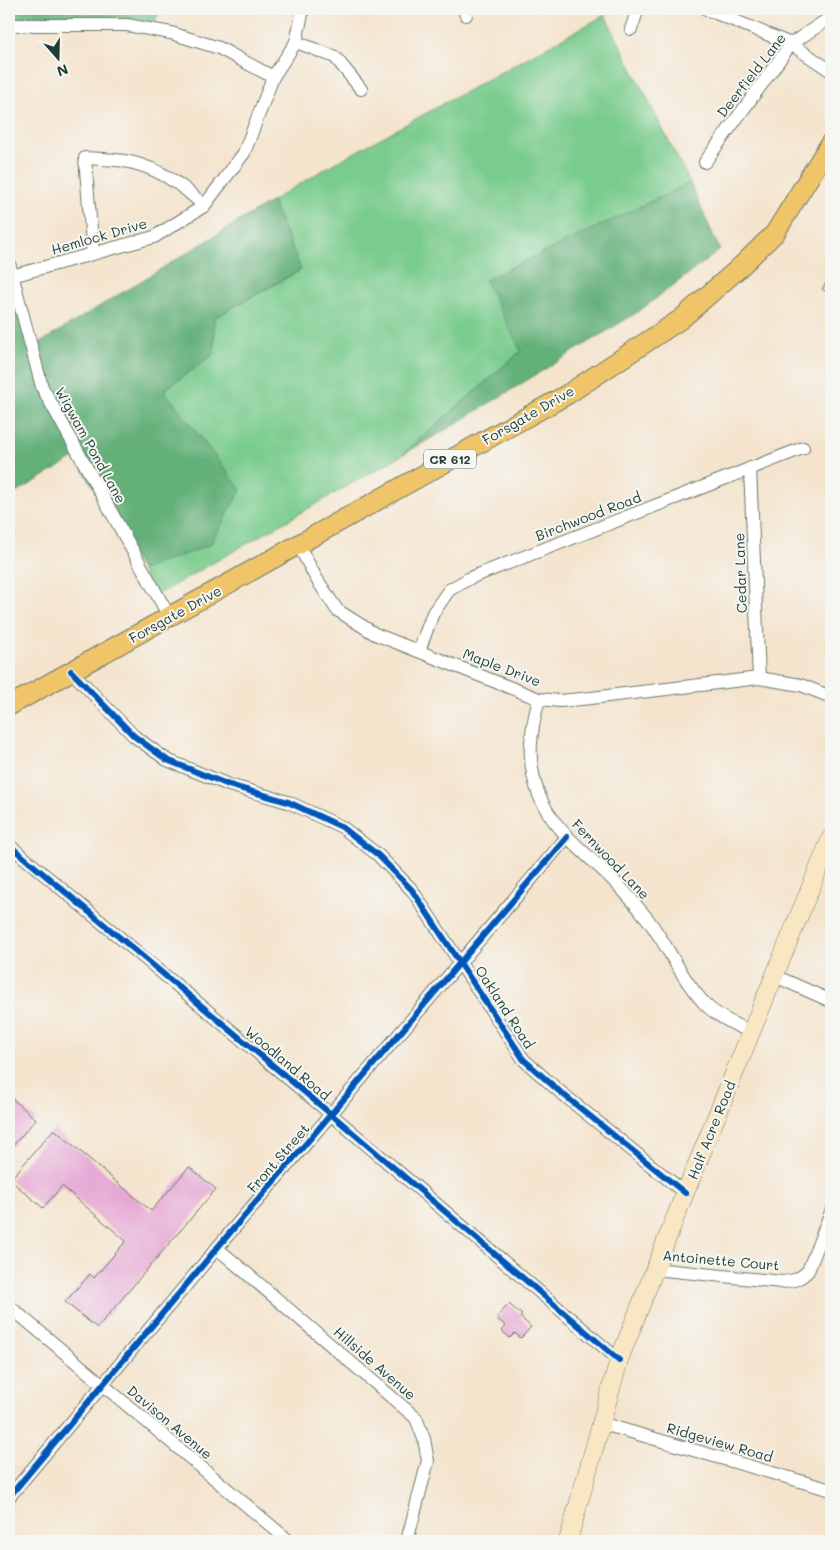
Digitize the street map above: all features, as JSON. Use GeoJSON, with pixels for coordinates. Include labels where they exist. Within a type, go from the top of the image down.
{"type":"FeatureCollection","features":[{"type":"Feature","properties":{"kind":"main road","name":"Forsgate Drive"},"geometry":{"type":"LineString","coordinates":[[9,706],[170,618],[298,544],[568,394],[681,319],[739,268],[775,233],[831,142]]}},
{"type":"Feature","properties":{"kind":"street","name":"Hemlock Drive"},"geometry":{"type":"LineString","coordinates":[[12,276],[154,237],[204,206],[244,153],[273,77],[296,42],[303,9]]}},
{"type":"Feature","properties":{"kind":"street"},"geometry":{"type":"LineString","coordinates":[[631,29],[638,9]]}},
{"type":"Feature","properties":{"kind":"street"},"geometry":{"type":"LineString","coordinates":[[706,9],[791,44],[831,71]]}},
{"type":"Feature","properties":{"kind":"street","name":"Deerfield Lane"},"geometry":{"type":"LineString","coordinates":[[705,162],[791,44],[831,17]]}},
{"type":"Feature","properties":{"kind":"street"},"geometry":{"type":"LineString","coordinates":[[9,25],[127,25],[171,33],[219,48],[273,77]]}},
{"type":"Feature","properties":{"kind":"street"},"geometry":{"type":"LineString","coordinates":[[296,42],[335,57],[361,89]]}},
{"type":"Feature","properties":{"kind":"street"},"geometry":{"type":"LineString","coordinates":[[93,254],[85,158],[125,161],[157,171],[186,189],[204,206]]}},
{"type":"Feature","properties":{"kind":"street","name":"Wigwam Pond Lane"},"geometry":{"type":"LineString","coordinates":[[9,263],[42,387],[170,618]]}},
{"type":"Feature","properties":{"kind":"street","name":"Birchwood Road"},"geometry":{"type":"LineString","coordinates":[[420,651],[433,613],[449,590],[470,578],[803,448]]}},
{"type":"Feature","properties":{"kind":"street","name":"Cedar Lane"},"geometry":{"type":"LineString","coordinates":[[750,468],[759,678]]}},
{"type":"Feature","properties":{"kind":"street","name":"Maple Drive"},"geometry":{"type":"LineString","coordinates":[[298,544],[316,578],[337,610],[375,634],[539,698],[560,701],[759,678],[801,685],[831,696]]}},
{"type":"Feature","properties":{"kind":"street","name":"Oakland Road"},"geometry":{"type":"LineString","coordinates":[[71,671],[134,736],[166,760],[229,785],[288,802],[342,827],[378,855],[412,890],[524,1060],[559,1091],[685,1193]]}},
{"type":"Feature","properties":{"kind":"street","name":"Fernwood Lane"},"geometry":{"type":"LineString","coordinates":[[539,698],[530,744],[531,771],[550,816],[567,837],[617,884],[629,898],[647,920],[690,986],[708,1006],[730,1022],[751,1032]]}},
{"type":"Feature","properties":{"kind":"street","name":"Front Street"},"geometry":{"type":"LineString","coordinates":[[9,1497],[102,1384],[567,837]]}},
{"type":"Feature","properties":{"kind":"street","name":"Half Acre Road"},"geometry":{"type":"LineString","coordinates":[[568,1541],[619,1360],[654,1269],[831,838]]}},
{"type":"Feature","properties":{"kind":"street","name":"Woodland Road"},"geometry":{"type":"LineString","coordinates":[[9,845],[332,1115],[619,1360]]}},
{"type":"Feature","properties":{"kind":"street"},"geometry":{"type":"LineString","coordinates":[[775,976],[831,1000]]}},
{"type":"Feature","properties":{"kind":"street","name":"Antoinette Court"},"geometry":{"type":"LineString","coordinates":[[654,1269],[792,1281],[801,1278],[808,1271],[831,1212]]}},
{"type":"Feature","properties":{"kind":"street","name":"Hillside Avenue"},"geometry":{"type":"LineString","coordinates":[[217,1248],[416,1418],[424,1439],[428,1461],[407,1541]]}},
{"type":"Feature","properties":{"kind":"street","name":"Davison Avenue"},"geometry":{"type":"LineString","coordinates":[[9,1306],[289,1541]]}},
{"type":"Feature","properties":{"kind":"street","name":"Ridgeview Road"},"geometry":{"type":"LineString","coordinates":[[600,1424],[831,1490]]}},
{"type":"Feature","properties":{"kind":"green space"},"geometry":{"type":"Polygon","coordinates":[[[9,9],[161,9],[154,23],[9,19],[9,9]]]}},
{"type":"Feature","properties":{"kind":"green space"},"geometry":{"type":"Polygon","coordinates":[[[605,15],[690,183],[486,280],[521,351],[402,455],[155,596],[141,570],[210,545],[164,390],[214,354],[214,318],[301,270],[272,201],[328,167],[605,15]]]}},
{"type":"Feature","properties":{"kind":"green space"},"geometry":{"type":"Polygon","coordinates":[[[690,183],[720,250],[638,312],[402,455],[521,351],[485,280],[690,183]]]}},
{"type":"Feature","properties":{"kind":"green space"},"geometry":{"type":"Polygon","coordinates":[[[272,201],[301,269],[214,318],[214,354],[164,390],[241,490],[210,545],[141,570],[76,457],[9,497],[9,262],[28,350],[272,201]]]}},
{"type":"Feature","properties":{"kind":"building"},"geometry":{"type":"Polygon","coordinates":[[[831,275],[831,295],[822,289],[831,275]]]}},
{"type":"Feature","properties":{"kind":"building"},"geometry":{"type":"Polygon","coordinates":[[[9,1096],[36,1119],[10,1149],[9,1147],[9,1096]]]}},
{"type":"Feature","properties":{"kind":"building"},"geometry":{"type":"Polygon","coordinates":[[[54,1129],[151,1211],[189,1167],[216,1189],[97,1328],[65,1302],[90,1274],[94,1278],[126,1241],[62,1186],[43,1208],[10,1180],[54,1129]]]}},
{"type":"Feature","properties":{"kind":"building"},"geometry":{"type":"Polygon","coordinates":[[[509,1304],[522,1315],[520,1317],[531,1327],[521,1338],[515,1333],[510,1338],[502,1331],[506,1326],[496,1318],[509,1304]]]}},
{"type":"Feature","properties":{"kind":"cycle path"},"geometry":{"type":"LineString","coordinates":[[71,671],[134,736],[167,760],[229,785],[288,802],[342,827],[378,855],[412,890],[524,1060],[559,1091],[685,1193]]}},
{"type":"Feature","properties":{"kind":"cycle path"},"geometry":{"type":"LineString","coordinates":[[9,1497],[217,1248],[567,837]]}},
{"type":"Feature","properties":{"kind":"cycle path"},"geometry":{"type":"LineString","coordinates":[[9,845],[332,1115],[619,1360]]}}]}
